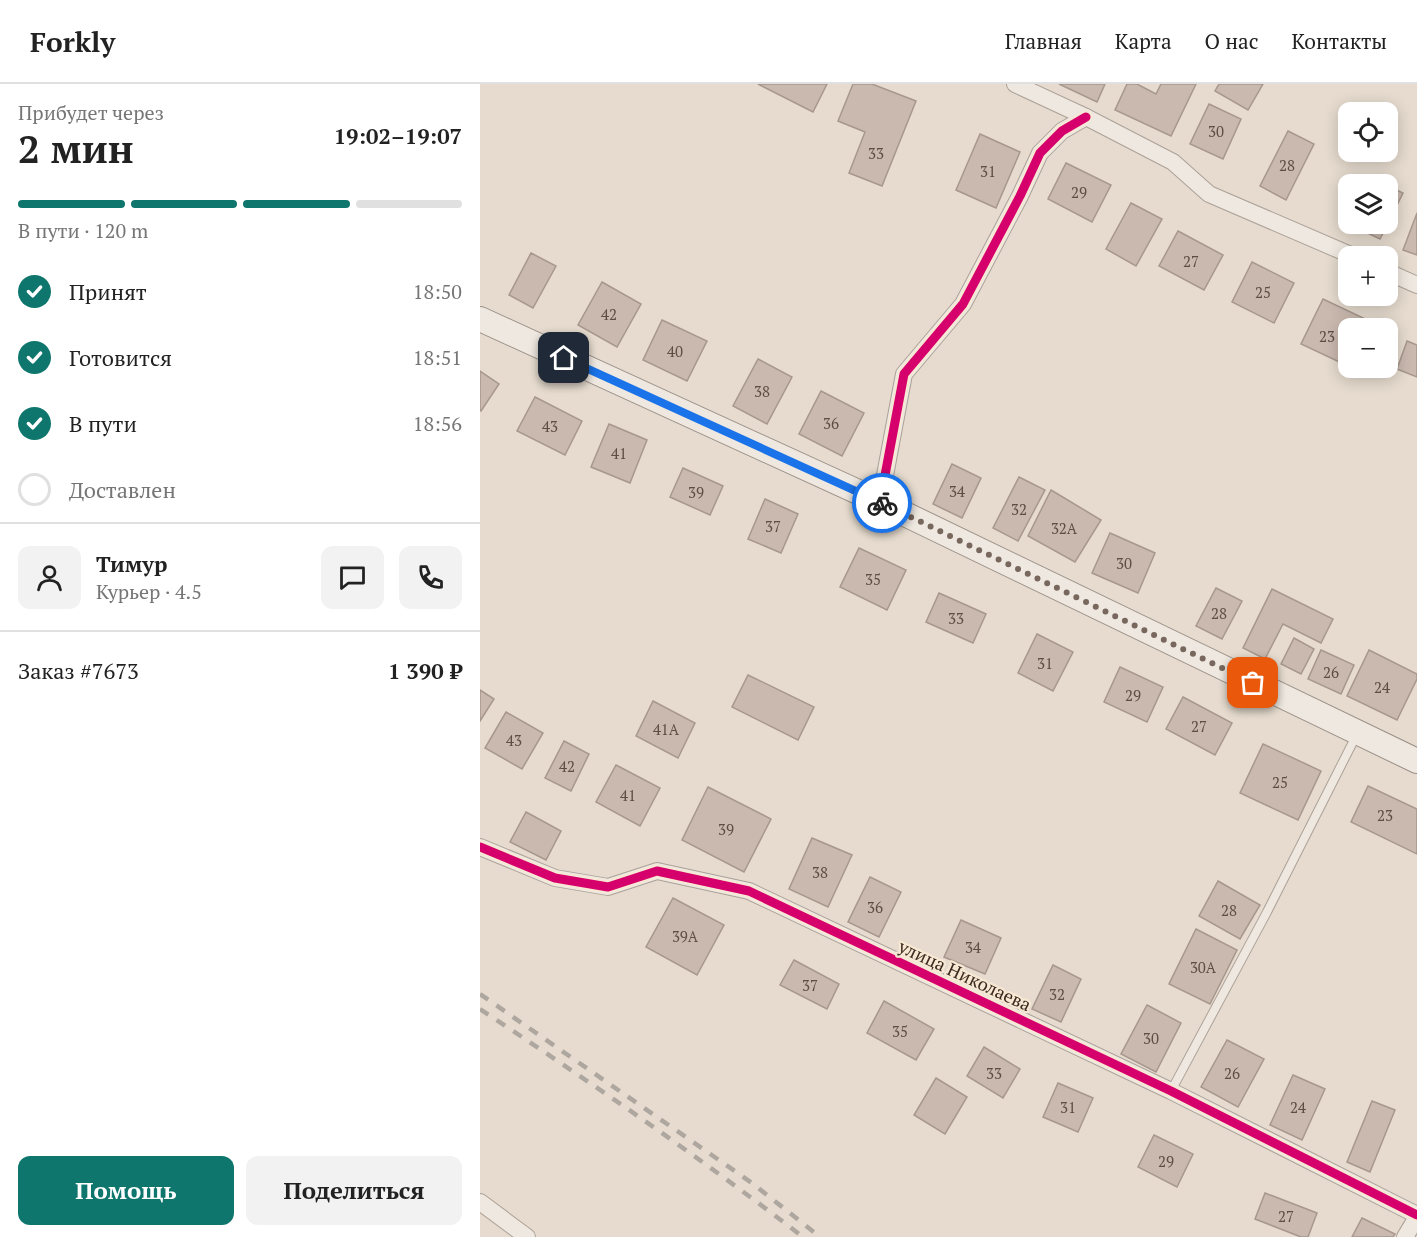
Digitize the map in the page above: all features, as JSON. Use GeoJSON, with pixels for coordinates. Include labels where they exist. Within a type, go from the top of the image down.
{"type":"FeatureCollection","features":[{"type":"Feature","properties":{"kind":"main road"},"geometry":{"type":"LineString","coordinates":[[480,320],[880,502],[1417,761]]}},
{"type":"Feature","properties":{"kind":"street"},"geometry":{"type":"LineString","coordinates":[[1015,84],[1086,117],[1173,162],[1209,194],[1338,250]]}},
{"type":"Feature","properties":{"kind":"street"},"geometry":{"type":"LineString","coordinates":[[880,502],[904,374],[963,304],[1040,153],[1062,131],[1086,117]]}},
{"type":"Feature","properties":{"kind":"street"},"geometry":{"type":"LineString","coordinates":[[1398,276],[1417,285]]}},
{"type":"Feature","properties":{"kind":"street","name":"улица Николаева"},"geometry":{"type":"LineString","coordinates":[[480,847],[555,878],[608,887],[657,871],[749,891],[1171,1091],[1417,1216]]}},
{"type":"Feature","properties":{"kind":"street"},"geometry":{"type":"LineString","coordinates":[[480,1202],[527,1237]]}},
{"type":"Feature","properties":{"kind":"street"},"geometry":{"type":"LineString","coordinates":[[1405,1237],[1417,1216]]}},
{"type":"Feature","properties":{"kind":"lane"},"geometry":{"type":"LineString","coordinates":[[1171,1091],[1267,912],[1357,734]]}},
{"type":"Feature","properties":{"kind":"building"},"geometry":{"type":"Polygon","coordinates":[[[758,84],[827,84],[813,112],[758,84]]]}},
{"type":"Feature","properties":{"kind":"building"},"geometry":{"type":"Polygon","coordinates":[[[853,84],[872,84],[916,101],[882,186],[849,173],[865,132],[838,121],[853,84]]]}},
{"type":"Feature","properties":{"kind":"building"},"geometry":{"type":"Polygon","coordinates":[[[1059,84],[1105,84],[1097,102],[1059,84]]]}},
{"type":"Feature","properties":{"kind":"building"},"geometry":{"type":"Polygon","coordinates":[[[1127,84],[1137,84],[1156,94],[1161,84],[1196,84],[1171,136],[1115,110],[1127,84]]]}},
{"type":"Feature","properties":{"kind":"building"},"geometry":{"type":"Polygon","coordinates":[[[1219,84],[1263,84],[1248,110],[1215,91],[1219,84]]]}},
{"type":"Feature","properties":{"kind":"building"},"geometry":{"type":"Polygon","coordinates":[[[1209,104],[1241,119],[1223,159],[1190,144],[1209,104]]]}},
{"type":"Feature","properties":{"kind":"building"},"geometry":{"type":"Polygon","coordinates":[[[1288,131],[1314,144],[1286,200],[1260,186],[1288,131]]]}},
{"type":"Feature","properties":{"kind":"building"},"geometry":{"type":"Polygon","coordinates":[[[980,134],[1020,152],[996,208],[956,190],[980,134]]]}},
{"type":"Feature","properties":{"kind":"building"},"geometry":{"type":"Polygon","coordinates":[[[1066,163],[1111,185],[1092,222],[1048,199],[1066,163]]]}},
{"type":"Feature","properties":{"kind":"building"},"geometry":{"type":"Polygon","coordinates":[[[1398,191],[1403,193],[1398,203],[1398,191]]]}},
{"type":"Feature","properties":{"kind":"building"},"geometry":{"type":"Polygon","coordinates":[[[1131,203],[1162,219],[1136,266],[1106,249],[1131,203]]]}},
{"type":"Feature","properties":{"kind":"building"},"geometry":{"type":"Polygon","coordinates":[[[1417,213],[1417,255],[1403,250],[1417,213]]]}},
{"type":"Feature","properties":{"kind":"building"},"geometry":{"type":"Polygon","coordinates":[[[1178,231],[1223,255],[1204,290],[1159,266],[1178,231]]]}},
{"type":"Feature","properties":{"kind":"building"},"geometry":{"type":"Polygon","coordinates":[[[1369,234],[1383,234],[1380,239],[1369,234]]]}},
{"type":"Feature","properties":{"kind":"building"},"geometry":{"type":"Polygon","coordinates":[[[531,253],[556,266],[533,308],[509,295],[531,253]]]}},
{"type":"Feature","properties":{"kind":"building"},"geometry":{"type":"Polygon","coordinates":[[[1252,262],[1294,283],[1274,323],[1232,302],[1252,262]]]}},
{"type":"Feature","properties":{"kind":"building"},"geometry":{"type":"Polygon","coordinates":[[[602,282],[641,304],[617,347],[578,325],[602,282]]]}},
{"type":"Feature","properties":{"kind":"building"},"geometry":{"type":"Polygon","coordinates":[[[1323,299],[1363,318],[1338,318],[1338,361],[1301,344],[1323,299]]]}},
{"type":"Feature","properties":{"kind":"building"},"geometry":{"type":"Polygon","coordinates":[[[662,320],[707,341],[687,381],[643,360],[662,320]]]}},
{"type":"Feature","properties":{"kind":"building"},"geometry":{"type":"Polygon","coordinates":[[[1407,341],[1417,345],[1417,377],[1398,369],[1407,341]]]}},
{"type":"Feature","properties":{"kind":"building"},"geometry":{"type":"Polygon","coordinates":[[[758,359],[792,377],[767,424],[733,406],[758,359]]]}},
{"type":"Feature","properties":{"kind":"building"},"geometry":{"type":"Polygon","coordinates":[[[480,371],[499,384],[481,411],[480,410],[480,371]]]}},
{"type":"Feature","properties":{"kind":"building"},"geometry":{"type":"Polygon","coordinates":[[[821,391],[864,413],[842,456],[799,434],[821,391]]]}},
{"type":"Feature","properties":{"kind":"building"},"geometry":{"type":"Polygon","coordinates":[[[535,397],[582,421],[565,455],[517,431],[535,397]]]}},
{"type":"Feature","properties":{"kind":"building"},"geometry":{"type":"Polygon","coordinates":[[[609,424],[647,440],[630,483],[591,467],[609,424]]]}},
{"type":"Feature","properties":{"kind":"building"},"geometry":{"type":"Polygon","coordinates":[[[952,464],[981,478],[962,518],[933,504],[952,464]]]}},
{"type":"Feature","properties":{"kind":"building"},"geometry":{"type":"Polygon","coordinates":[[[683,468],[723,486],[710,515],[670,497],[683,468]]]}},
{"type":"Feature","properties":{"kind":"building"},"geometry":{"type":"Polygon","coordinates":[[[1019,477],[1045,490],[1018,541],[993,528],[1019,477]]]}},
{"type":"Feature","properties":{"kind":"building"},"geometry":{"type":"Polygon","coordinates":[[[1051,490],[1101,520],[1075,562],[1028,536],[1051,490]]]}},
{"type":"Feature","properties":{"kind":"building"},"geometry":{"type":"Polygon","coordinates":[[[765,499],[798,514],[781,553],[748,539],[765,499]]]}},
{"type":"Feature","properties":{"kind":"building"},"geometry":{"type":"Polygon","coordinates":[[[1110,533],[1155,553],[1138,593],[1092,573],[1110,533]]]}},
{"type":"Feature","properties":{"kind":"building"},"geometry":{"type":"Polygon","coordinates":[[[859,548],[906,570],[887,610],[840,587],[859,548]]]}},
{"type":"Feature","properties":{"kind":"building"},"geometry":{"type":"Polygon","coordinates":[[[1216,588],[1242,601],[1222,639],[1196,626],[1216,588]]]}},
{"type":"Feature","properties":{"kind":"building"},"geometry":{"type":"Polygon","coordinates":[[[1272,589],[1333,619],[1321,643],[1283,624],[1265,659],[1243,648],[1272,589]]]}},
{"type":"Feature","properties":{"kind":"building"},"geometry":{"type":"Polygon","coordinates":[[[939,593],[986,614],[973,643],[926,622],[939,593]]]}},
{"type":"Feature","properties":{"kind":"building"},"geometry":{"type":"Polygon","coordinates":[[[1037,634],[1073,652],[1053,691],[1018,673],[1037,634]]]}},
{"type":"Feature","properties":{"kind":"building"},"geometry":{"type":"Polygon","coordinates":[[[1294,638],[1314,649],[1301,674],[1281,664],[1294,638]]]}},
{"type":"Feature","properties":{"kind":"building"},"geometry":{"type":"Polygon","coordinates":[[[1321,650],[1354,665],[1341,694],[1308,679],[1321,650]]]}},
{"type":"Feature","properties":{"kind":"building"},"geometry":{"type":"Polygon","coordinates":[[[1369,650],[1417,674],[1417,679],[1397,720],[1347,696],[1369,650]]]}},
{"type":"Feature","properties":{"kind":"building"},"geometry":{"type":"Polygon","coordinates":[[[1120,667],[1163,687],[1147,722],[1104,702],[1120,667]]]}},
{"type":"Feature","properties":{"kind":"building"},"geometry":{"type":"Polygon","coordinates":[[[748,675],[814,707],[798,740],[732,707],[748,675]]]}},
{"type":"Feature","properties":{"kind":"building"},"geometry":{"type":"Polygon","coordinates":[[[480,690],[494,699],[480,721],[480,690]]]}},
{"type":"Feature","properties":{"kind":"building"},"geometry":{"type":"Polygon","coordinates":[[[1183,697],[1232,723],[1215,755],[1166,729],[1183,697]]]}},
{"type":"Feature","properties":{"kind":"building"},"geometry":{"type":"Polygon","coordinates":[[[653,701],[695,723],[678,758],[636,736],[653,701]]]}},
{"type":"Feature","properties":{"kind":"building"},"geometry":{"type":"Polygon","coordinates":[[[506,712],[543,733],[522,769],[485,748],[506,712]]]}},
{"type":"Feature","properties":{"kind":"building"},"geometry":{"type":"Polygon","coordinates":[[[564,741],[589,754],[571,791],[545,778],[564,741]]]}},
{"type":"Feature","properties":{"kind":"building"},"geometry":{"type":"Polygon","coordinates":[[[1263,744],[1321,771],[1298,820],[1240,793],[1263,744]]]}},
{"type":"Feature","properties":{"kind":"building"},"geometry":{"type":"Polygon","coordinates":[[[616,765],[660,788],[640,826],[596,802],[616,765]]]}},
{"type":"Feature","properties":{"kind":"building"},"geometry":{"type":"Polygon","coordinates":[[[1368,786],[1417,809],[1417,854],[1351,822],[1368,786]]]}},
{"type":"Feature","properties":{"kind":"building"},"geometry":{"type":"Polygon","coordinates":[[[708,787],[771,819],[744,872],[682,840],[708,787]]]}},
{"type":"Feature","properties":{"kind":"building"},"geometry":{"type":"Polygon","coordinates":[[[526,812],[561,831],[546,860],[510,842],[526,812]]]}},
{"type":"Feature","properties":{"kind":"building"},"geometry":{"type":"Polygon","coordinates":[[[812,838],[852,855],[828,907],[789,889],[812,838]]]}},
{"type":"Feature","properties":{"kind":"building"},"geometry":{"type":"Polygon","coordinates":[[[870,877],[901,892],[879,937],[848,922],[870,877]]]}},
{"type":"Feature","properties":{"kind":"building"},"geometry":{"type":"Polygon","coordinates":[[[1218,881],[1260,905],[1240,939],[1199,916],[1218,881]]]}},
{"type":"Feature","properties":{"kind":"building"},"geometry":{"type":"Polygon","coordinates":[[[673,898],[724,925],[697,975],[646,947],[673,898]]]}},
{"type":"Feature","properties":{"kind":"building"},"geometry":{"type":"Polygon","coordinates":[[[961,920],[1001,938],[985,974],[944,957],[961,920]]]}},
{"type":"Feature","properties":{"kind":"building"},"geometry":{"type":"Polygon","coordinates":[[[1196,929],[1237,950],[1210,1004],[1169,984],[1196,929]]]}},
{"type":"Feature","properties":{"kind":"building"},"geometry":{"type":"Polygon","coordinates":[[[794,960],[839,984],[827,1009],[780,985],[794,960]]]}},
{"type":"Feature","properties":{"kind":"building"},"geometry":{"type":"Polygon","coordinates":[[[1053,965],[1081,979],[1061,1022],[1032,1009],[1053,965]]]}},
{"type":"Feature","properties":{"kind":"building"},"geometry":{"type":"Polygon","coordinates":[[[884,1001],[934,1029],[916,1060],[867,1033],[884,1001]]]}},
{"type":"Feature","properties":{"kind":"building"},"geometry":{"type":"Polygon","coordinates":[[[1147,1005],[1181,1023],[1156,1072],[1121,1054],[1147,1005]]]}},
{"type":"Feature","properties":{"kind":"building"},"geometry":{"type":"Polygon","coordinates":[[[1227,1040],[1264,1059],[1238,1107],[1201,1087],[1227,1040]]]}},
{"type":"Feature","properties":{"kind":"building"},"geometry":{"type":"Polygon","coordinates":[[[984,1047],[1020,1069],[1003,1098],[967,1076],[984,1047]]]}},
{"type":"Feature","properties":{"kind":"building"},"geometry":{"type":"Polygon","coordinates":[[[1293,1075],[1325,1089],[1302,1140],[1270,1125],[1293,1075]]]}},
{"type":"Feature","properties":{"kind":"building"},"geometry":{"type":"Polygon","coordinates":[[[936,1078],[967,1097],[945,1134],[914,1115],[936,1078]]]}},
{"type":"Feature","properties":{"kind":"building"},"geometry":{"type":"Polygon","coordinates":[[[1058,1083],[1093,1098],[1078,1132],[1043,1117],[1058,1083]]]}},
{"type":"Feature","properties":{"kind":"building"},"geometry":{"type":"Polygon","coordinates":[[[1372,1101],[1395,1110],[1370,1172],[1347,1162],[1372,1101]]]}},
{"type":"Feature","properties":{"kind":"building"},"geometry":{"type":"Polygon","coordinates":[[[1154,1135],[1193,1154],[1177,1187],[1138,1167],[1154,1135]]]}},
{"type":"Feature","properties":{"kind":"building"},"geometry":{"type":"Polygon","coordinates":[[[1265,1193],[1317,1213],[1308,1237],[1301,1237],[1255,1219],[1265,1193]]]}},
{"type":"Feature","properties":{"kind":"building"},"geometry":{"type":"Polygon","coordinates":[[[1362,1218],[1395,1234],[1393,1237],[1352,1237],[1362,1218]]]}},
{"type":"Feature","properties":{"kind":"railway"},"geometry":{"type":"LineString","coordinates":[[480,994],[752,1183],[820,1237]]}},
{"type":"Feature","properties":{"kind":"railway"},"geometry":{"type":"LineString","coordinates":[[480,1009],[724,1177],[803,1237]]}},
{"type":"Feature","properties":{"kind":"cycle path"},"geometry":{"type":"LineString","coordinates":[[880,502],[904,374],[963,304],[1040,153],[1062,131],[1086,117]]}},
{"type":"Feature","properties":{"kind":"cycle path"},"geometry":{"type":"LineString","coordinates":[[480,847],[555,878],[608,887],[657,871],[749,891],[1171,1091],[1417,1215]]}},
{"type":"Feature","properties":{"kind":"way so far"},"geometry":{"type":"LineString","coordinates":[[882,503],[1253,683]]}},
{"type":"Feature","properties":{"kind":"route"},"geometry":{"type":"LineString","coordinates":[[564,358],[882,503]]}}]}
